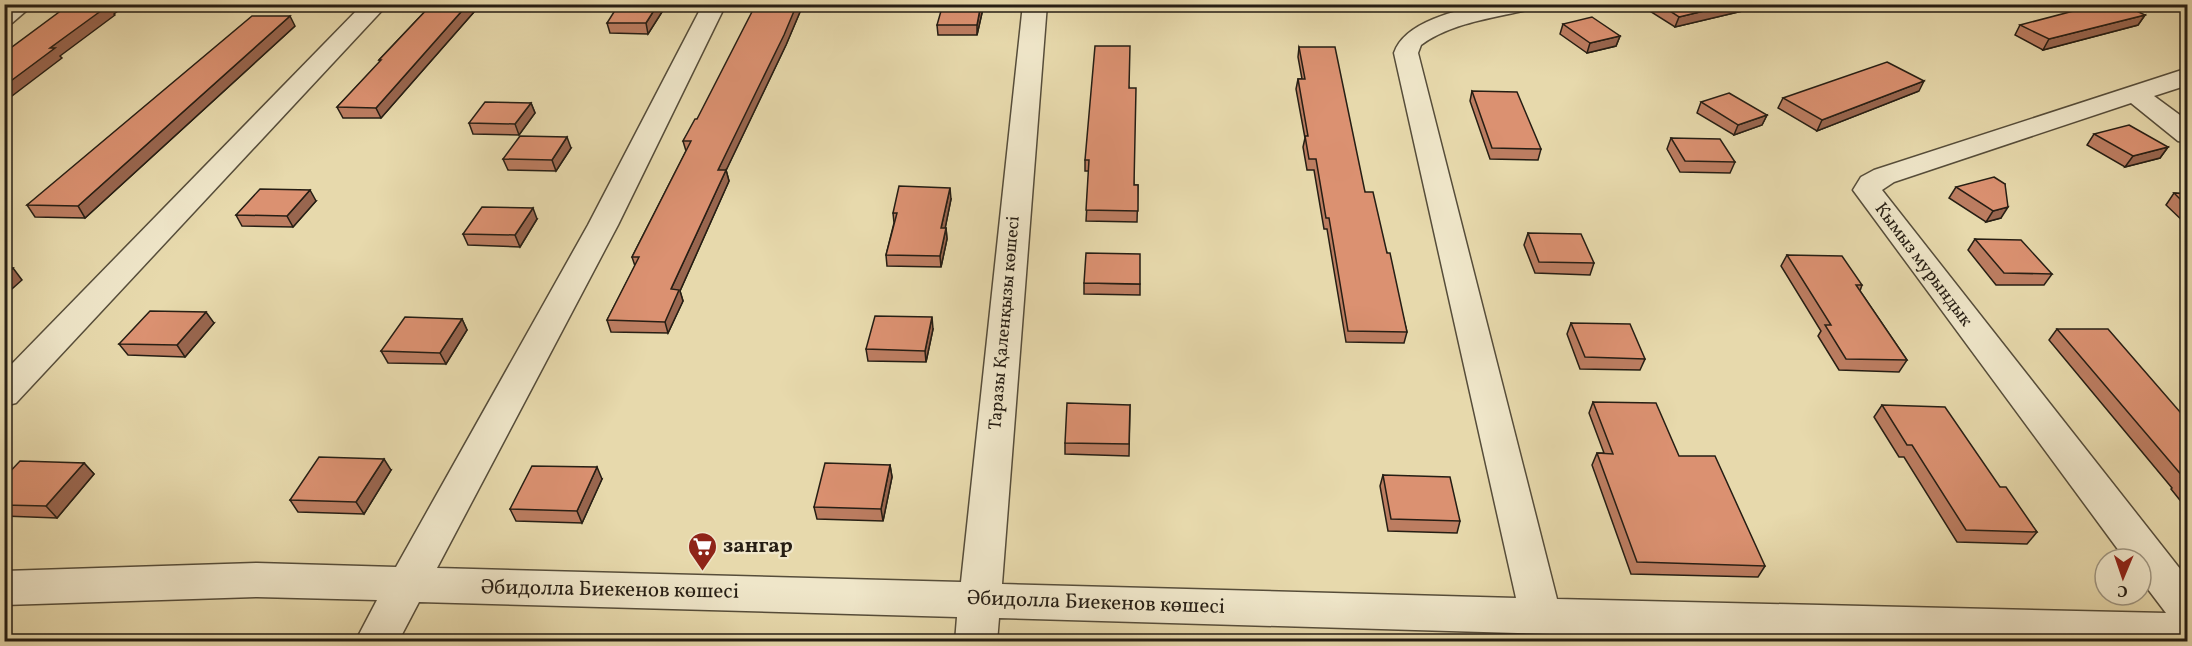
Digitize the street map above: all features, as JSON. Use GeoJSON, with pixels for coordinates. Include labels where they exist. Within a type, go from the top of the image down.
{"type":"FeatureCollection","features":[{"type":"Feature","properties":{"kind":"street"},"geometry":{"type":"LineString","coordinates":[[4,18],[23,4]]}},
{"type":"Feature","properties":{"kind":"street"},"geometry":{"type":"LineString","coordinates":[[4,394],[377,4]]}},
{"type":"Feature","properties":{"kind":"street"},"geometry":{"type":"LineString","coordinates":[[376,642],[603,225],[715,4]]}},
{"type":"Feature","properties":{"kind":"street","name":"Таразы Қаленқызы көшесі"},"geometry":{"type":"LineString","coordinates":[[976,642],[1035,4]]}},
{"type":"Feature","properties":{"kind":"street"},"geometry":{"type":"LineString","coordinates":[[1523,4],[1424,32],[1410,41],[1406,53],[1541,617]]}},
{"type":"Feature","properties":{"kind":"street","name":"Кымыз мурындык"},"geometry":{"type":"LineString","coordinates":[[2187,76],[1884,176],[1870,183],[1867,189],[2187,611]]}},
{"type":"Feature","properties":{"kind":"street"},"geometry":{"type":"LineString","coordinates":[[2136,94],[2187,135]]}},
{"type":"Feature","properties":{"kind":"street","name":"Әбидолла Биекенов көшесі"},"geometry":{"type":"LineString","coordinates":[[4,588],[257,580],[979,599],[1541,617],[1604,630],[2187,632]]}},
{"type":"Feature","properties":{"kind":"building"},"geometry":{"type":"Polygon","coordinates":[[[70,4],[109,5],[50,48],[55,48],[4,86],[4,53],[70,4]]]}},
{"type":"Feature","properties":{"kind":"building"},"geometry":{"type":"Polygon","coordinates":[[[432,4],[468,4],[376,108],[337,107],[381,60],[379,60],[432,4]]]}},
{"type":"Feature","properties":{"kind":"building"},"geometry":{"type":"Polygon","coordinates":[[[619,4],[658,4],[646,23],[607,23],[619,4]]]}},
{"type":"Feature","properties":{"kind":"building"},"geometry":{"type":"Polygon","coordinates":[[[756,4],[797,4],[718,170],[726,170],[671,289],[679,290],[665,322],[607,320],[639,257],[632,257],[691,141],[683,141],[697,119],[756,4]]]}},
{"type":"Feature","properties":{"kind":"building"},"geometry":{"type":"Polygon","coordinates":[[[943,4],[981,4],[977,25],[937,25],[943,4]]]}},
{"type":"Feature","properties":{"kind":"building"},"geometry":{"type":"Polygon","coordinates":[[[1659,4],[1733,4],[1679,17],[1659,4]]]}},
{"type":"Feature","properties":{"kind":"building"},"geometry":{"type":"Polygon","coordinates":[[[2100,4],[2122,4],[2145,15],[2049,39],[2020,25],[2100,4]]]}},
{"type":"Feature","properties":{"kind":"building"},"geometry":{"type":"Polygon","coordinates":[[[252,16],[290,16],[78,206],[27,205],[252,16]]]}},
{"type":"Feature","properties":{"kind":"building"},"geometry":{"type":"Polygon","coordinates":[[[1592,17],[1620,36],[1590,43],[1563,24],[1592,17]]]}},
{"type":"Feature","properties":{"kind":"building"},"geometry":{"type":"Polygon","coordinates":[[[1095,46],[1130,46],[1129,88],[1136,88],[1134,185],[1138,185],[1138,211],[1086,210],[1089,160],[1085,160],[1095,46]]]}},
{"type":"Feature","properties":{"kind":"building"},"geometry":{"type":"Polygon","coordinates":[[[1299,47],[1335,47],[1365,192],[1373,192],[1387,253],[1390,253],[1407,332],[1348,331],[1329,218],[1326,218],[1316,159],[1309,159],[1305,136],[1308,136],[1298,79],[1305,79],[1299,47]]]}},
{"type":"Feature","properties":{"kind":"building"},"geometry":{"type":"Polygon","coordinates":[[[1887,62],[1924,81],[1822,120],[1783,98],[1887,62]]]}},
{"type":"Feature","properties":{"kind":"building"},"geometry":{"type":"Polygon","coordinates":[[[1472,91],[1517,92],[1541,149],[1492,148],[1472,91]]]}},
{"type":"Feature","properties":{"kind":"building"},"geometry":{"type":"Polygon","coordinates":[[[1729,93],[1767,115],[1738,125],[1701,102],[1729,93]]]}},
{"type":"Feature","properties":{"kind":"building"},"geometry":{"type":"Polygon","coordinates":[[[485,102],[531,103],[515,124],[469,123],[485,102]]]}},
{"type":"Feature","properties":{"kind":"building"},"geometry":{"type":"Polygon","coordinates":[[[2129,125],[2168,147],[2133,156],[2094,134],[2129,125]]]}},
{"type":"Feature","properties":{"kind":"building"},"geometry":{"type":"Polygon","coordinates":[[[520,136],[567,137],[552,160],[503,159],[520,136]]]}},
{"type":"Feature","properties":{"kind":"building"},"geometry":{"type":"Polygon","coordinates":[[[1671,138],[1720,139],[1735,162],[1685,161],[1671,138]]]}},
{"type":"Feature","properties":{"kind":"building"},"geometry":{"type":"Polygon","coordinates":[[[1994,177],[2005,184],[2008,207],[1993,211],[1956,187],[1994,177]]]}},
{"type":"Feature","properties":{"kind":"building"},"geometry":{"type":"Polygon","coordinates":[[[899,186],[950,188],[941,228],[946,228],[940,256],[886,255],[897,213],[893,213],[899,186]]]}},
{"type":"Feature","properties":{"kind":"building"},"geometry":{"type":"Polygon","coordinates":[[[260,189],[310,190],[287,216],[236,215],[260,189]]]}},
{"type":"Feature","properties":{"kind":"building"},"geometry":{"type":"Polygon","coordinates":[[[2174,193],[2187,194],[2187,206],[2174,193]]]}},
{"type":"Feature","properties":{"kind":"building"},"geometry":{"type":"Polygon","coordinates":[[[482,207],[533,208],[515,235],[463,234],[482,207]]]}},
{"type":"Feature","properties":{"kind":"building"},"geometry":{"type":"Polygon","coordinates":[[[1528,233],[1581,234],[1594,263],[1539,262],[1528,233]]]}},
{"type":"Feature","properties":{"kind":"building"},"geometry":{"type":"Polygon","coordinates":[[[1975,239],[2021,240],[2052,274],[2004,273],[1975,239]]]}},
{"type":"Feature","properties":{"kind":"building"},"geometry":{"type":"Polygon","coordinates":[[[1086,253],[1140,254],[1140,284],[1084,283],[1086,253]]]}},
{"type":"Feature","properties":{"kind":"building"},"geometry":{"type":"Polygon","coordinates":[[[1787,255],[1842,256],[1862,285],[1856,285],[1907,360],[1846,359],[1825,325],[1831,325],[1787,255]]]}},
{"type":"Feature","properties":{"kind":"building"},"geometry":{"type":"Polygon","coordinates":[[[4,268],[13,268],[4,276],[4,268]]]}},
{"type":"Feature","properties":{"kind":"building"},"geometry":{"type":"Polygon","coordinates":[[[150,311],[206,312],[177,345],[119,344],[150,311]]]}},
{"type":"Feature","properties":{"kind":"building"},"geometry":{"type":"Polygon","coordinates":[[[875,316],[932,317],[925,351],[866,349],[875,316]]]}},
{"type":"Feature","properties":{"kind":"building"},"geometry":{"type":"Polygon","coordinates":[[[405,317],[462,319],[440,353],[381,351],[405,317]]]}},
{"type":"Feature","properties":{"kind":"building"},"geometry":{"type":"Polygon","coordinates":[[[1571,323],[1630,324],[1645,359],[1585,357],[1571,323]]]}},
{"type":"Feature","properties":{"kind":"building"},"geometry":{"type":"Polygon","coordinates":[[[2057,329],[2108,329],[2187,420],[2187,485],[2181,478],[2184,478],[2057,329]]]}},
{"type":"Feature","properties":{"kind":"building"},"geometry":{"type":"Polygon","coordinates":[[[1593,402],[1656,403],[1679,456],[1715,456],[1765,566],[1637,562],[1597,453],[1613,454],[1593,402]]]}},
{"type":"Feature","properties":{"kind":"building"},"geometry":{"type":"Polygon","coordinates":[[[1067,403],[1130,405],[1129,444],[1065,443],[1067,403]]]}},
{"type":"Feature","properties":{"kind":"building"},"geometry":{"type":"Polygon","coordinates":[[[1882,405],[1945,407],[2000,487],[2006,487],[2037,532],[1966,530],[1912,445],[1907,445],[1882,405]]]}},
{"type":"Feature","properties":{"kind":"building"},"geometry":{"type":"Polygon","coordinates":[[[319,457],[384,459],[356,502],[290,500],[319,457]]]}},
{"type":"Feature","properties":{"kind":"building"},"geometry":{"type":"Polygon","coordinates":[[[20,461],[84,463],[46,506],[4,505],[4,478],[20,461]]]}},
{"type":"Feature","properties":{"kind":"building"},"geometry":{"type":"Polygon","coordinates":[[[825,463],[890,465],[881,509],[814,507],[825,463]]]}},
{"type":"Feature","properties":{"kind":"building"},"geometry":{"type":"Polygon","coordinates":[[[532,466],[597,467],[577,511],[510,509],[532,466]]]}},
{"type":"Feature","properties":{"kind":"building"},"geometry":{"type":"Polygon","coordinates":[[[1383,475],[1450,477],[1460,521],[1391,519],[1383,475]]]}},
{"type":"Feature","properties":{"kind":"place","name":"зангар"},"geometry":{"type":"Point","coordinates":[702,572]}}]}
